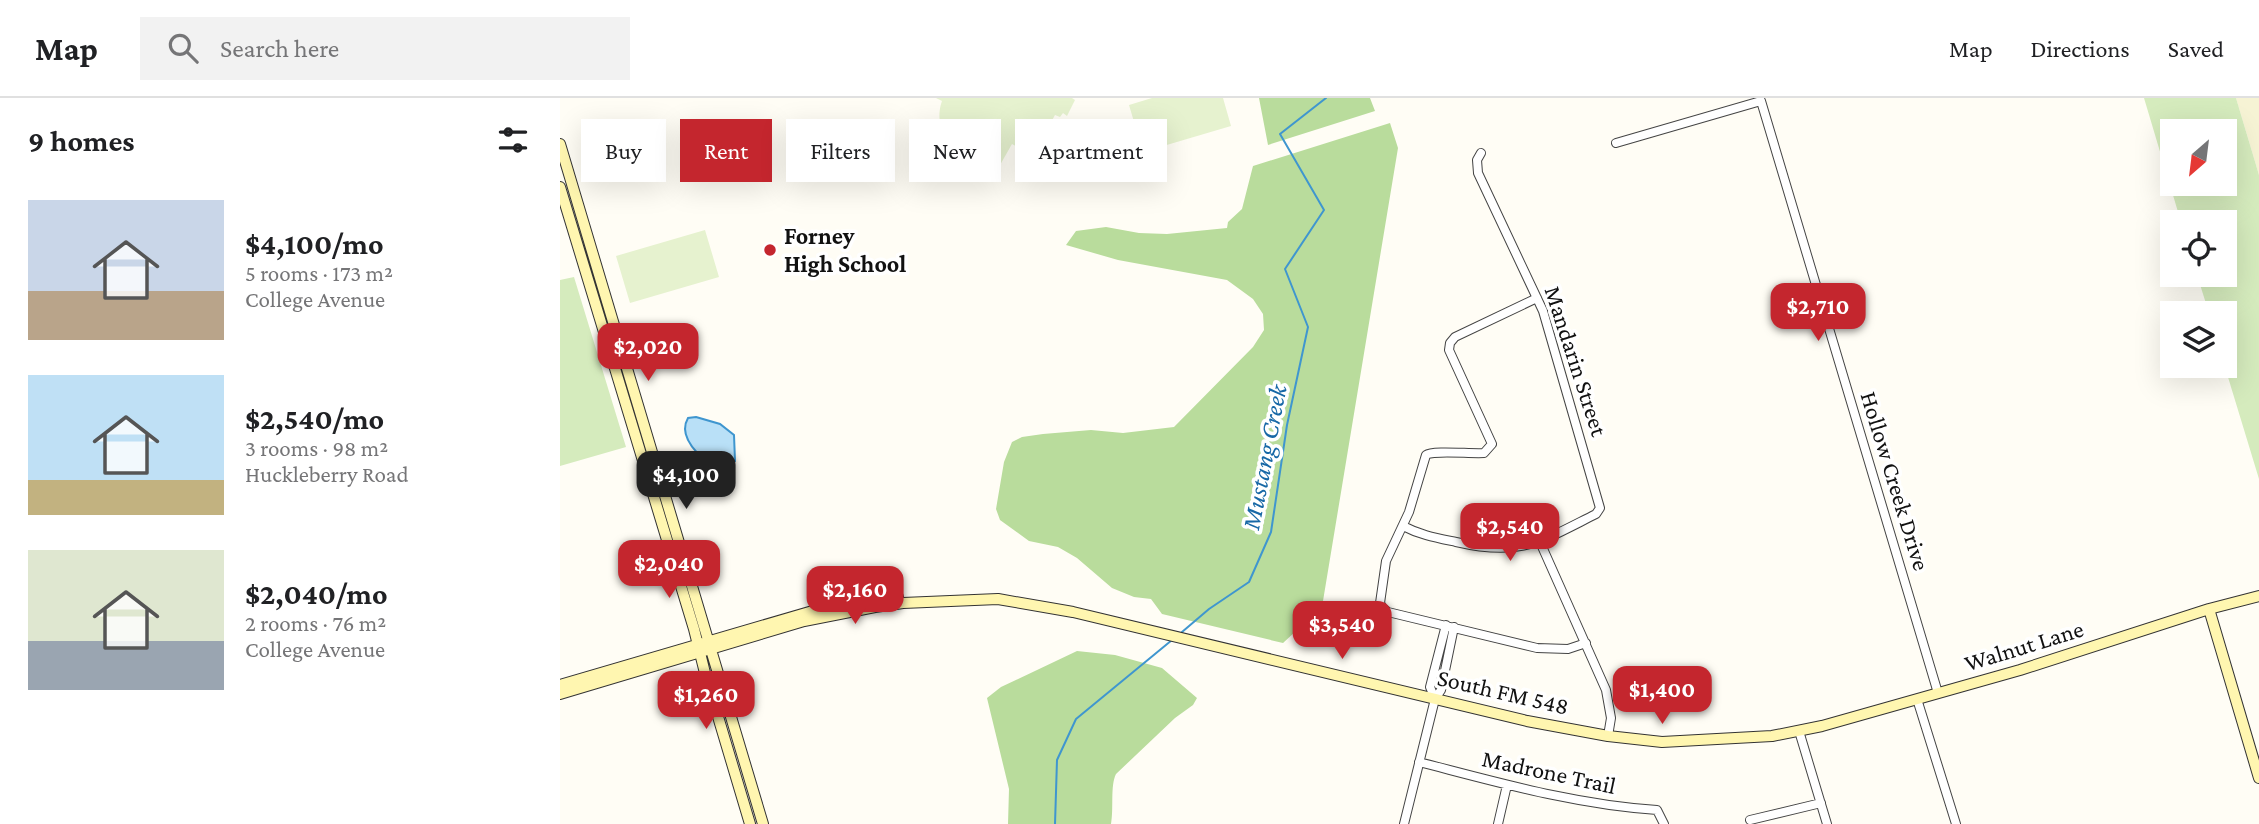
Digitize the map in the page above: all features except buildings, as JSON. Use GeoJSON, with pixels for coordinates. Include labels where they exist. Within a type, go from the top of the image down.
{"type":"FeatureCollection","features":[{"type":"Feature","properties":{"kind":"main road"},"geometry":{"type":"LineString","coordinates":[[560,144],[628,369],[633,407],[704,646],[763,824]]}},
{"type":"Feature","properties":{"kind":"main road"},"geometry":{"type":"LineString","coordinates":[[560,187],[618,377],[633,407]]}},
{"type":"Feature","properties":{"kind":"main road"},"geometry":{"type":"LineString","coordinates":[[582,258],[592,251]]}},
{"type":"Feature","properties":{"kind":"main road"},"geometry":{"type":"LineString","coordinates":[[606,340],[618,338]]}},
{"type":"Feature","properties":{"kind":"main road","name":"South FM 548"},"geometry":{"type":"LineString","coordinates":[[560,694],[843,603],[931,595],[991,596],[1116,622],[1527,721],[1608,736],[1662,742],[1703,741],[1772,736],[1799,731]]}},
{"type":"Feature","properties":{"kind":"main road","name":"Walnut Lane"},"geometry":{"type":"LineString","coordinates":[[1799,731],[2103,645],[2209,609],[2259,596]]}},
{"type":"Feature","properties":{"kind":"main road"},"geometry":{"type":"LineString","coordinates":[[2209,609],[2259,778]]}},
{"type":"Feature","properties":{"kind":"main road"},"geometry":{"type":"LineString","coordinates":[[704,646],[750,824]]}},
{"type":"Feature","properties":{"kind":"main road","name":"South FM 548"},"geometry":{"type":"LineString","coordinates":[[560,685],[704,646]]}},
{"type":"Feature","properties":{"kind":"street","name":"Hollow Creek Drive"},"geometry":{"type":"LineString","coordinates":[[1616,142],[1761,102],[1938,693]]}},
{"type":"Feature","properties":{"kind":"street","name":"Mandarin Street"},"geometry":{"type":"LineString","coordinates":[[1480,153],[1477,160],[1478,173],[1537,298],[1600,502],[1596,514],[1540,542]]}},
{"type":"Feature","properties":{"kind":"street"},"geometry":{"type":"LineString","coordinates":[[1537,298],[1455,337],[1450,343],[1449,350],[1491,440],[1490,448],[1484,453],[1429,452],[1403,526],[1386,561],[1380,597],[1382,607],[1388,612],[1548,649],[1568,649],[1586,643]]}},
{"type":"Feature","properties":{"kind":"street"},"geometry":{"type":"LineString","coordinates":[[1403,526],[1423,535],[1489,549],[1514,548],[1540,542],[1586,643],[1610,704],[1608,736]]}},
{"type":"Feature","properties":{"kind":"street"},"geometry":{"type":"LineString","coordinates":[[1404,824],[1435,698],[1441,690],[1450,626]]}},
{"type":"Feature","properties":{"kind":"street"},"geometry":{"type":"LineString","coordinates":[[1917,699],[1956,824]]}},
{"type":"Feature","properties":{"kind":"street"},"geometry":{"type":"LineString","coordinates":[[1799,731],[1827,824]]}},
{"type":"Feature","properties":{"kind":"street","name":"Madrone Trail"},"geometry":{"type":"LineString","coordinates":[[1419,762],[1507,785],[1620,808],[1657,810],[1664,824]]}},
{"type":"Feature","properties":{"kind":"street"},"geometry":{"type":"LineString","coordinates":[[1498,824],[1507,785]]}},
{"type":"Feature","properties":{"kind":"street"},"geometry":{"type":"LineString","coordinates":[[1750,820],[1821,803]]}},
{"type":"Feature","properties":{"kind":"shaded area"},"geometry":{"type":"Polygon","coordinates":[[[2236,98],[2259,98],[2259,175],[2236,98]]]}},
{"type":"Feature","properties":{"kind":"green space"},"geometry":{"type":"Polygon","coordinates":[[[936,98],[1075,100],[1067,116],[1063,113],[1060,117],[1055,115],[1053,119],[1015,119],[1015,146],[1012,144],[1001,163],[1001,119],[940,119],[942,101],[936,98]]]}},
{"type":"Feature","properties":{"kind":"green space"},"geometry":{"type":"Polygon","coordinates":[[[1152,98],[1223,98],[1231,126],[1167,145],[1167,119],[1133,119],[1129,105],[1152,98]]]}},
{"type":"Feature","properties":{"kind":"green space"},"geometry":{"type":"Polygon","coordinates":[[[1259,98],[1370,98],[1375,111],[1268,145],[1259,98]]]}},
{"type":"Feature","properties":{"kind":"green space"},"geometry":{"type":"Polygon","coordinates":[[[2144,98],[2236,98],[2259,175],[2259,479],[2228,378],[2237,378],[2237,301],[2205,301],[2201,287],[2237,287],[2237,210],[2177,210],[2173,196],[2237,196],[2237,119],[2160,119],[2160,152],[2144,98]]]}},
{"type":"Feature","properties":{"kind":"green space"},"geometry":{"type":"Polygon","coordinates":[[[1390,123],[1398,148],[1322,607],[1283,643],[1162,614],[1151,599],[1134,597],[1112,588],[1077,558],[1058,547],[1029,541],[1000,520],[996,509],[1004,462],[1012,442],[1022,437],[1043,434],[1091,430],[1123,433],[1174,427],[1253,347],[1264,330],[1263,314],[1253,299],[1227,280],[1118,260],[1066,245],[1076,231],[1106,227],[1139,233],[1167,234],[1227,228],[1228,222],[1242,209],[1253,166],[1390,123]]]}},
{"type":"Feature","properties":{"kind":"green space"},"geometry":{"type":"Polygon","coordinates":[[[705,230],[719,277],[630,303],[616,256],[705,230]]]}},
{"type":"Feature","properties":{"kind":"green space"},"geometry":{"type":"Polygon","coordinates":[[[574,277],[626,447],[560,466],[560,280],[574,277]]]}},
{"type":"Feature","properties":{"kind":"green space"},"geometry":{"type":"Polygon","coordinates":[[[1077,651],[1115,655],[1162,668],[1197,698],[1193,705],[1175,718],[1116,774],[1111,824],[1008,824],[1009,789],[987,698],[1001,687],[1077,651]]]}},
{"type":"Feature","properties":{"kind":"water"},"geometry":{"type":"Polygon","coordinates":[[[696,417],[720,424],[734,435],[735,461],[712,466],[696,451],[687,439],[685,425],[688,418],[696,417]]]}},
{"type":"Feature","properties":{"kind":"waterway","name":"Mustang Creek"},"geometry":{"type":"LineString","coordinates":[[1182,632],[1209,609],[1249,582],[1271,532],[1287,425],[1308,327],[1285,269],[1324,210],[1280,134],[1326,98]]}},
{"type":"Feature","properties":{"kind":"waterway","name":"Mustang Creek"},"geometry":{"type":"LineString","coordinates":[[1055,824],[1057,760],[1076,719],[1172,640]]}},
{"type":"Feature","properties":{"kind":"place","name":"Forney High School"},"geometry":{"type":"Point","coordinates":[770,250]}}]}
